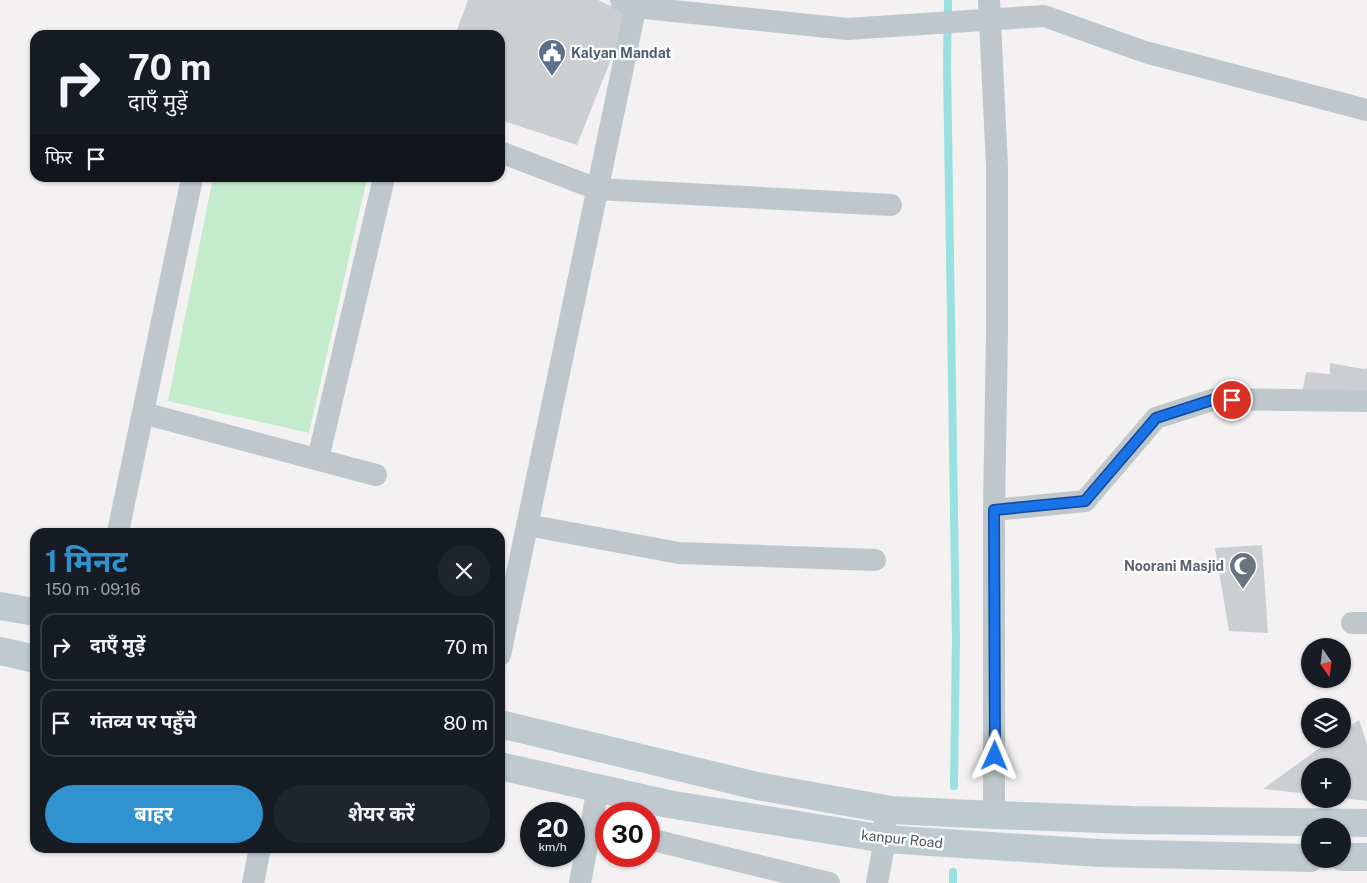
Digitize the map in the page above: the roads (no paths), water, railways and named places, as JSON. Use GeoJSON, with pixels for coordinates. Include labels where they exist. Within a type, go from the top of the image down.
{"type":"FeatureCollection","features":[{"type":"Feature","properties":{"kind":"street"},"geometry":{"type":"LineString","coordinates":[[505,631],[597,189],[631,2],[847,29],[915,25],[987,13],[1044,16],[1145,52],[1367,110]]}},
{"type":"Feature","properties":{"kind":"street"},"geometry":{"type":"LineString","coordinates":[[987,13],[997,166],[994,815]]}},
{"type":"Feature","properties":{"kind":"street"},"geometry":{"type":"LineString","coordinates":[[505,154],[597,189],[890,205]]}},
{"type":"Feature","properties":{"kind":"street"},"geometry":{"type":"LineString","coordinates":[[119,528],[191,182]]}},
{"type":"Feature","properties":{"kind":"street"},"geometry":{"type":"LineString","coordinates":[[318,460],[383,182]]}},
{"type":"Feature","properties":{"kind":"street"},"geometry":{"type":"LineString","coordinates":[[994,510],[1085,501],[1156,418],[1215,399],[1367,401]]}},
{"type":"Feature","properties":{"kind":"street"},"geometry":{"type":"LineString","coordinates":[[143,413],[376,475]]}},
{"type":"Feature","properties":{"kind":"street"},"geometry":{"type":"LineString","coordinates":[[527,525],[679,553],[874,560]]}},
{"type":"Feature","properties":{"kind":"street"},"geometry":{"type":"LineString","coordinates":[[0,606],[30,611]]}},
{"type":"Feature","properties":{"kind":"street"},"geometry":{"type":"LineString","coordinates":[[0,651],[30,658]]}},
{"type":"Feature","properties":{"kind":"street"},"geometry":{"type":"LineString","coordinates":[[505,756],[508,726],[757,786],[885,809],[1130,820],[1367,823]]}},
{"type":"Feature","properties":{"kind":"street","name":"kanpur Road"},"geometry":{"type":"LineString","coordinates":[[505,766],[668,804],[885,839],[1100,853],[1301,858]]}},
{"type":"Feature","properties":{"kind":"street"},"geometry":{"type":"LineString","coordinates":[[598,788],[598,802]]}},
{"type":"Feature","properties":{"kind":"street"},"geometry":{"type":"LineString","coordinates":[[877,883],[885,839],[885,809]]}},
{"type":"Feature","properties":{"kind":"street"},"geometry":{"type":"LineString","coordinates":[[580,883],[595,839]]}},
{"type":"Feature","properties":{"kind":"street"},"geometry":{"type":"LineString","coordinates":[[660,842],[829,883]]}},
{"type":"Feature","properties":{"kind":"street"},"geometry":{"type":"LineString","coordinates":[[253,883],[259,853]]}},
{"type":"Feature","properties":{"kind":"street"},"geometry":{"type":"LineString","coordinates":[[1351,857],[1367,857]]}},
{"type":"Feature","properties":{"kind":"waterway"},"geometry":{"type":"LineString","coordinates":[[948,0],[947,65],[956,639],[954,786]]}},
{"type":"Feature","properties":{"kind":"waterway"},"geometry":{"type":"LineString","coordinates":[[953,872],[953,883]]}},
{"type":"Feature","properties":{"kind":"place","name":"Kalyan Mandat"},"geometry":{"type":"Point","coordinates":[552,77]}},
{"type":"Feature","properties":{"kind":"place","name":"Noorani Masjid"},"geometry":{"type":"Point","coordinates":[1243,590]}}]}
